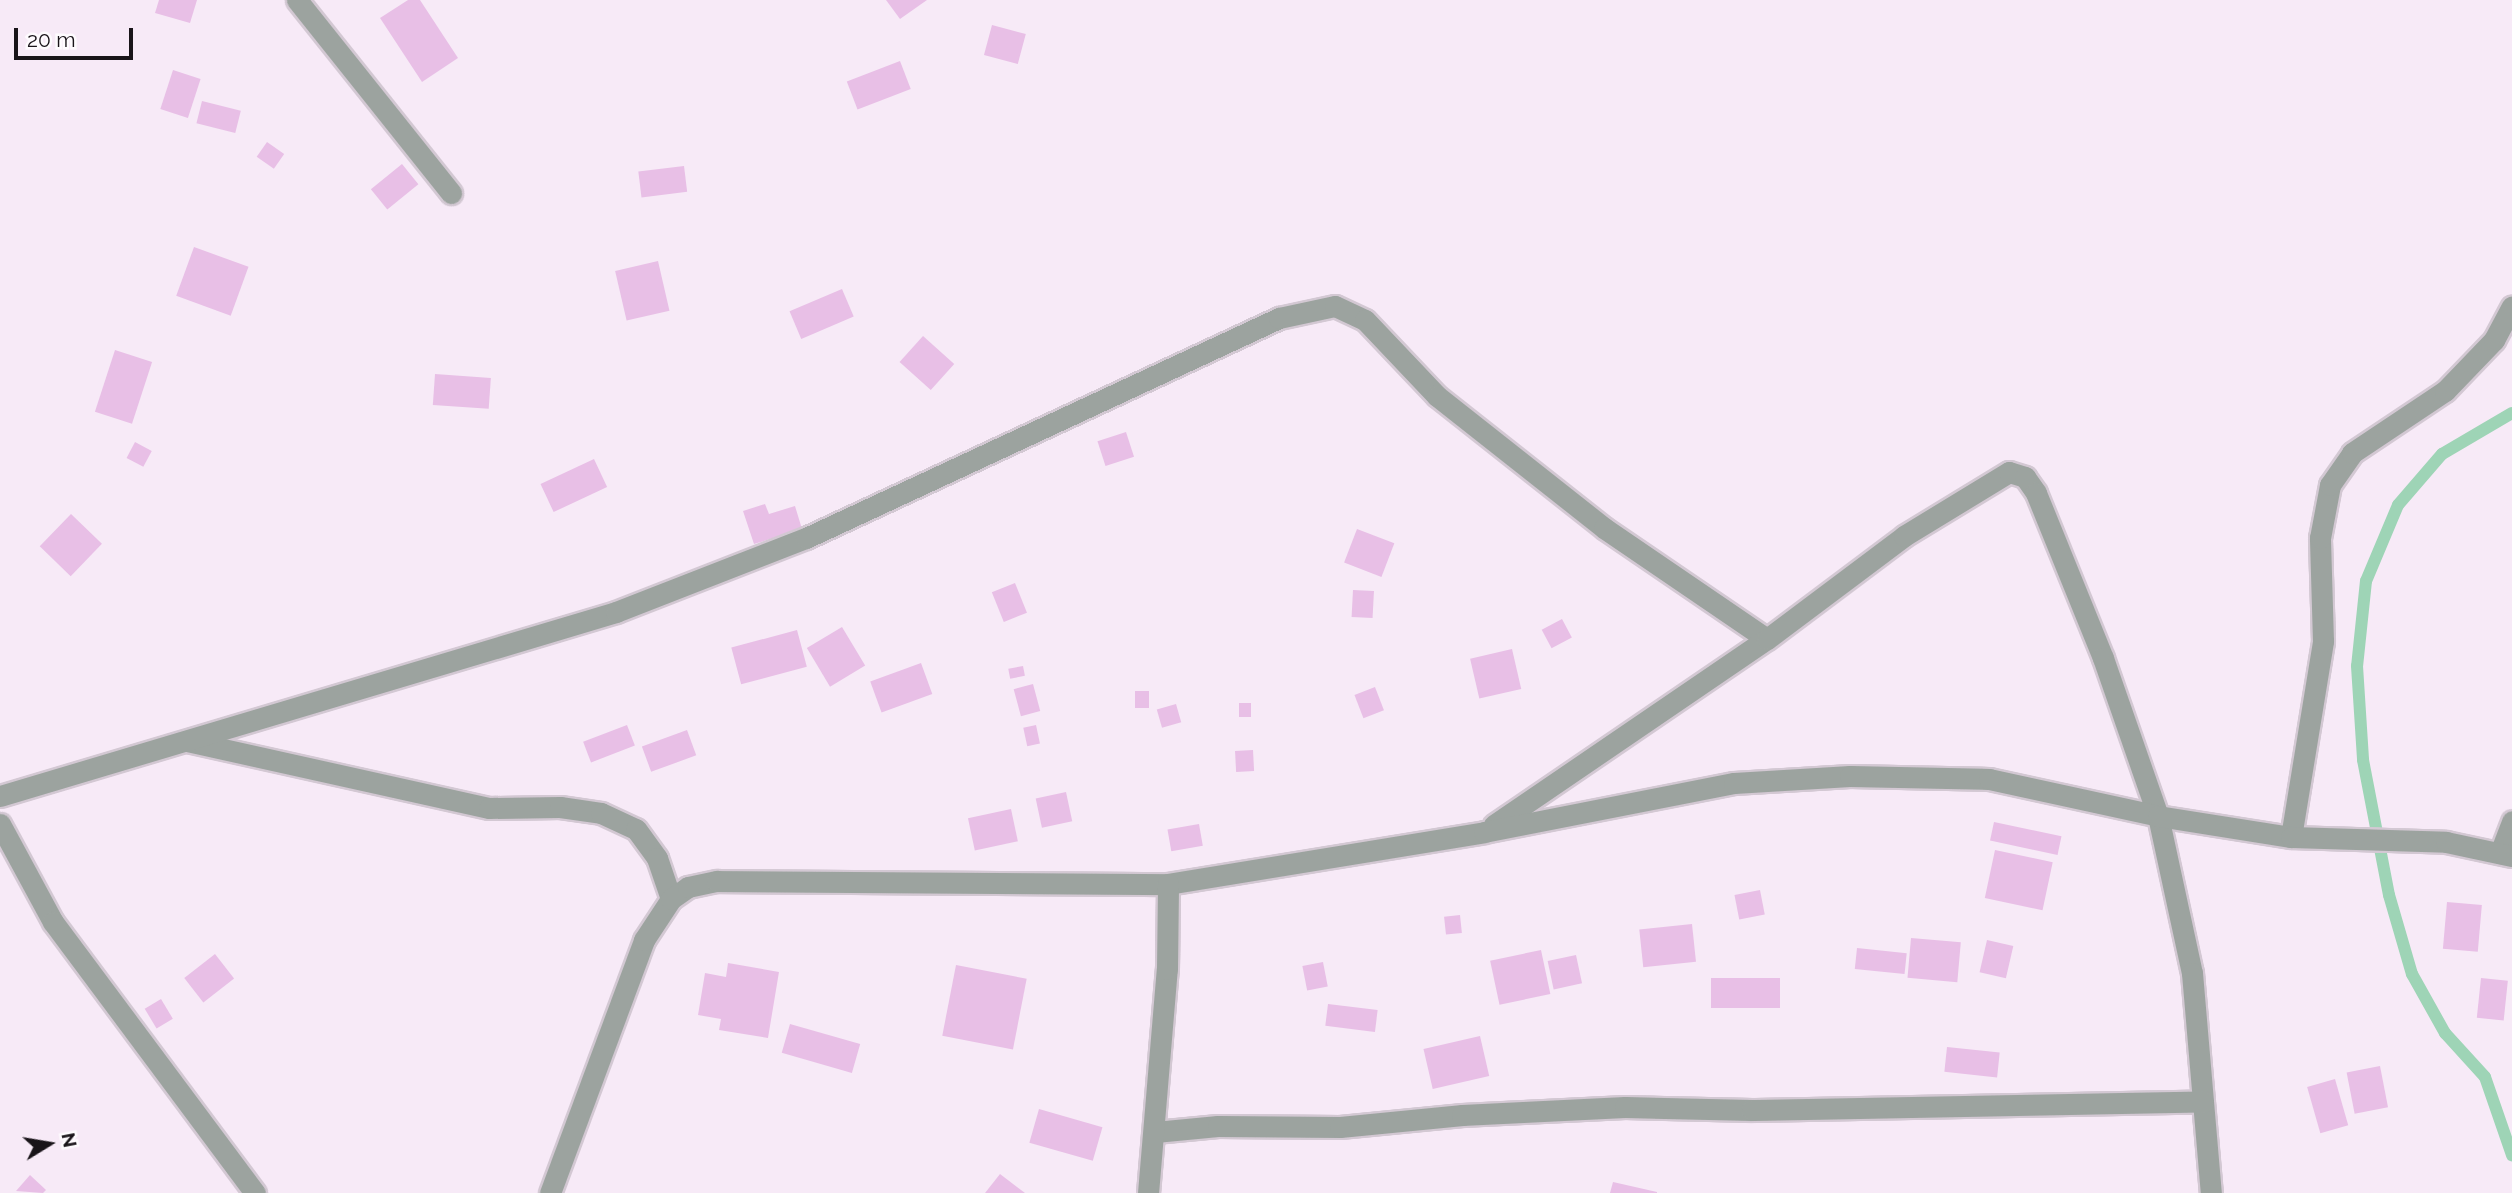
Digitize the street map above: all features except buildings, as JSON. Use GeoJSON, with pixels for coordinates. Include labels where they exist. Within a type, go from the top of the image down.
{"type":"FeatureCollection","features":[{"type":"Feature","properties":{"kind":"street"},"geometry":{"type":"LineString","coordinates":[[298,0],[451,193]]}},
{"type":"Feature","properties":{"kind":"street"},"geometry":{"type":"LineString","coordinates":[[0,796],[616,612],[806,538],[1279,318],[1335,306],[1364,320],[1437,396],[1604,528],[1768,639]]}},
{"type":"Feature","properties":{"kind":"street"},"geometry":{"type":"LineString","coordinates":[[2291,837],[2323,640],[2320,538],[2330,485],[2352,453],[2445,391],[2494,340],[2512,306]]}},
{"type":"Feature","properties":{"kind":"street"},"geometry":{"type":"LineString","coordinates":[[1484,832],[1768,639],[1904,536],[2009,472],[2025,477],[2036,493],[2103,658],[2158,816],[2192,974],[2211,1193]]}},
{"type":"Feature","properties":{"kind":"street"},"geometry":{"type":"LineString","coordinates":[[185,741],[489,808],[560,807],[601,813],[636,829],[657,858],[671,898]]}},
{"type":"Feature","properties":{"kind":"street"},"geometry":{"type":"LineString","coordinates":[[550,1193],[644,940],[671,898],[688,887],[717,881],[1168,884],[1484,832],[1734,783],[1850,776],[1989,779],[2158,816],[2291,837],[2446,842],[2506,854],[2512,821]]}},
{"type":"Feature","properties":{"kind":"street"},"geometry":{"type":"LineString","coordinates":[[0,824],[53,922],[256,1193]]}},
{"type":"Feature","properties":{"kind":"street"},"geometry":{"type":"LineString","coordinates":[[1148,1193],[1155,1132],[1168,884]]}},
{"type":"Feature","properties":{"kind":"street"},"geometry":{"type":"LineString","coordinates":[[1155,1132],[1218,1126],[1340,1127],[1462,1115],[1625,1107],[1752,1110],[2203,1101]]}},
{"type":"Feature","properties":{"kind":"waterway"},"geometry":{"type":"LineString","coordinates":[[2512,413],[2442,454],[2398,505],[2366,581],[2357,666],[2363,760],[2389,895],[2412,974],[2445,1033],[2485,1077],[2512,1155]]}}]}
